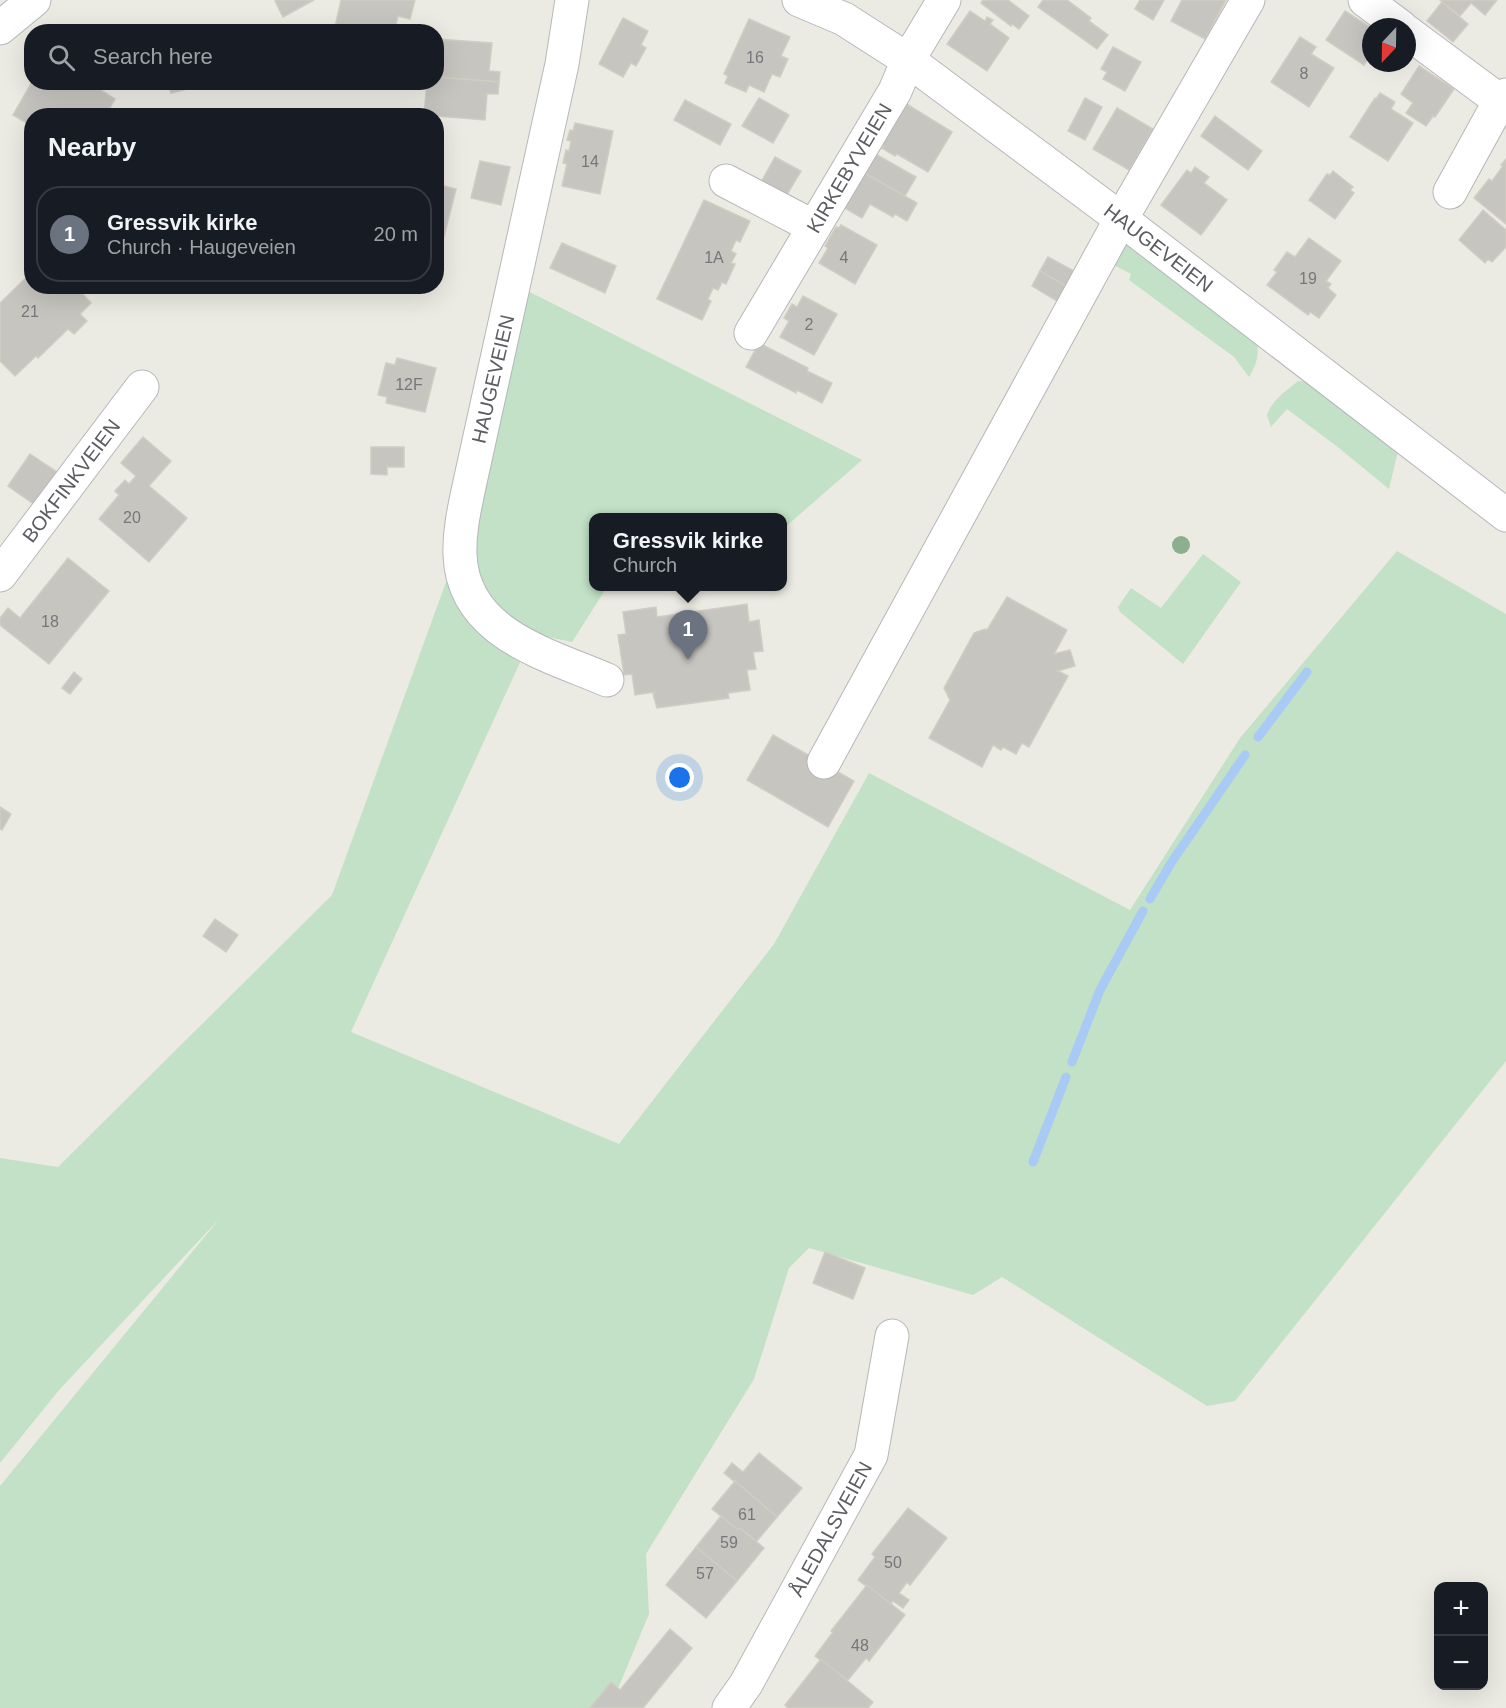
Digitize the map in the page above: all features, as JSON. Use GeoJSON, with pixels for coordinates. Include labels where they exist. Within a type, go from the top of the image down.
{"type":"FeatureCollection","features":[{"type":"Feature","properties":{"kind":"street"},"geometry":{"type":"LineString","coordinates":[[0,28],[34,0]]}},
{"type":"Feature","properties":{"kind":"street","name":"HAUGEVEIEN"},"geometry":{"type":"LineString","coordinates":[[572,0],[562,64],[470,482],[461,530],[460,556],[471,598],[491,622],[512,640],[608,680]]}},
{"type":"Feature","properties":{"kind":"street","name":"HAUGEVEIEN"},"geometry":{"type":"LineString","coordinates":[[799,0],[844,19],[908,60],[1121,219],[1506,514]]}},
{"type":"Feature","properties":{"kind":"street","name":"KIRKEBYVEIEN"},"geometry":{"type":"LineString","coordinates":[[751,333],[895,91],[908,60],[944,0]]}},
{"type":"Feature","properties":{"kind":"street"},"geometry":{"type":"LineString","coordinates":[[824,762],[1121,219],[1248,0]]}},
{"type":"Feature","properties":{"kind":"street"},"geometry":{"type":"LineString","coordinates":[[1365,0],[1389,18]]}},
{"type":"Feature","properties":{"kind":"street"},"geometry":{"type":"LineString","coordinates":[[1416,38],[1503,98],[1450,192]]}},
{"type":"Feature","properties":{"kind":"street"},"geometry":{"type":"LineString","coordinates":[[726,182],[814,227]]}},
{"type":"Feature","properties":{"kind":"street","name":"BOKFINKVEIEN"},"geometry":{"type":"LineString","coordinates":[[0,575],[142,387]]}},
{"type":"Feature","properties":{"kind":"street","name":"ÅLEDALSVEIEN"},"geometry":{"type":"LineString","coordinates":[[729,1708],[746,1684],[871,1455],[892,1336]]}},
{"type":"Feature","properties":{"kind":"green space"},"geometry":{"type":"Polygon","coordinates":[[[1132,243],[1256,338],[1257,358],[1249,377],[1234,357],[1129,280],[1131,274],[1114,265],[1123,246],[1132,243]]]}},
{"type":"Feature","properties":{"kind":"green space"},"geometry":{"type":"Polygon","coordinates":[[[522,288],[862,460],[787,526],[787,513],[589,513],[589,591],[604,591],[572,642],[533,634],[351,1032],[619,1144],[774,944],[869,773],[1130,910],[1240,738],[1397,551],[1506,614],[1506,1061],[1235,1401],[1207,1406],[1002,1277],[973,1295],[809,1248],[789,1268],[754,1379],[646,1554],[649,1614],[610,1708],[0,1708],[0,1486],[220,1218],[60,1389],[0,1463],[0,1158],[58,1167],[332,895],[461,541],[522,288]]]}},
{"type":"Feature","properties":{"kind":"green space"},"geometry":{"type":"Polygon","coordinates":[[[1298,381],[1310,382],[1398,451],[1389,489],[1287,409],[1271,427],[1267,415],[1269,410],[1280,396],[1298,381]]]}},
{"type":"Feature","properties":{"kind":"green space"},"geometry":{"type":"Polygon","coordinates":[[[1203,554],[1241,582],[1183,664],[1120,612],[1118,607],[1131,588],[1161,608],[1203,554]]]}},
{"type":"Feature","properties":{"kind":"building"},"geometry":{"type":"Polygon","coordinates":[[[276,0],[314,0],[283,17],[276,0]]]}},
{"type":"Feature","properties":{"kind":"building"},"geometry":{"type":"Polygon","coordinates":[[[341,0],[415,0],[410,19],[398,16],[396,24],[336,24],[341,0]]]}},
{"type":"Feature","properties":{"kind":"building"},"geometry":{"type":"Polygon","coordinates":[[[983,0],[1008,0],[1029,16],[1019,29],[1012,24],[1011,26],[981,3],[983,0]]]}},
{"type":"Feature","properties":{"kind":"building"},"geometry":{"type":"Polygon","coordinates":[[[1043,0],[1067,0],[1091,18],[1089,21],[1108,35],[1097,49],[1038,7],[1043,0]]]}},
{"type":"Feature","properties":{"kind":"building"},"geometry":{"type":"Polygon","coordinates":[[[1140,0],[1164,0],[1153,20],[1135,9],[1140,0]]]}},
{"type":"Feature","properties":{"kind":"building"},"geometry":{"type":"Polygon","coordinates":[[[1182,0],[1226,0],[1205,39],[1171,21],[1182,0]]]}},
{"type":"Feature","properties":{"kind":"building"},"geometry":{"type":"Polygon","coordinates":[[[1440,0],[1497,0],[1485,15],[1471,3],[1460,16],[1440,0]]]}},
{"type":"Feature","properties":{"kind":"building"},"geometry":{"type":"Polygon","coordinates":[[[1442,2],[1468,24],[1453,42],[1427,21],[1442,2]]]}},
{"type":"Feature","properties":{"kind":"building"},"geometry":{"type":"Polygon","coordinates":[[[970,11],[985,21],[987,17],[993,20],[990,24],[1009,38],[987,71],[947,44],[970,11]]]}},
{"type":"Feature","properties":{"kind":"building"},"geometry":{"type":"Polygon","coordinates":[[[1345,11],[1362,22],[1362,64],[1326,40],[1345,11]]]}},
{"type":"Feature","properties":{"kind":"building"},"geometry":{"type":"Polygon","coordinates":[[[623,18],[648,31],[641,45],[646,48],[636,66],[631,63],[623,77],[599,64],[623,18]]]}},
{"type":"Feature","properties":{"kind":"building"},"geometry":{"type":"Polygon","coordinates":[[[749,19],[790,37],[781,56],[788,59],[780,77],[772,74],[764,92],[749,85],[746,92],[725,83],[728,76],[724,74],[749,19]]]}},
{"type":"Feature","properties":{"kind":"building"},"geometry":{"type":"Polygon","coordinates":[[[1300,37],[1316,47],[1311,54],[1334,68],[1309,107],[1271,82],[1300,37]]]}},
{"type":"Feature","properties":{"kind":"building"},"geometry":{"type":"Polygon","coordinates":[[[444,40],[492,43],[489,71],[500,72],[499,82],[444,78],[444,40]]]}},
{"type":"Feature","properties":{"kind":"building"},"geometry":{"type":"Polygon","coordinates":[[[1113,47],[1141,62],[1125,91],[1103,79],[1107,72],[1101,69],[1113,47]]]}},
{"type":"Feature","properties":{"kind":"building"},"geometry":{"type":"Polygon","coordinates":[[[1419,66],[1454,89],[1426,126],[1406,113],[1413,103],[1401,94],[1419,66]]]}},
{"type":"Feature","properties":{"kind":"building"},"geometry":{"type":"Polygon","coordinates":[[[444,78],[499,82],[498,94],[487,94],[485,120],[444,117],[444,108],[425,108],[426,90],[444,90],[444,78]]]}},
{"type":"Feature","properties":{"kind":"building"},"geometry":{"type":"Polygon","coordinates":[[[27,90],[101,90],[115,99],[110,108],[24,108],[24,121],[13,115],[27,90]]]}},
{"type":"Feature","properties":{"kind":"building"},"geometry":{"type":"Polygon","coordinates":[[[1380,93],[1395,102],[1391,109],[1413,123],[1388,161],[1350,137],[1380,93]]]}},
{"type":"Feature","properties":{"kind":"building"},"geometry":{"type":"Polygon","coordinates":[[[759,98],[789,115],[773,143],[742,126],[759,98]]]}},
{"type":"Feature","properties":{"kind":"building"},"geometry":{"type":"Polygon","coordinates":[[[1085,98],[1102,107],[1085,140],[1068,131],[1085,98]]]}},
{"type":"Feature","properties":{"kind":"building"},"geometry":{"type":"Polygon","coordinates":[[[685,100],[731,124],[720,145],[674,120],[685,100]]]}},
{"type":"Feature","properties":{"kind":"building"},"geometry":{"type":"Polygon","coordinates":[[[905,103],[952,132],[928,172],[897,154],[895,156],[881,145],[905,103]]]}},
{"type":"Feature","properties":{"kind":"building"},"geometry":{"type":"Polygon","coordinates":[[[1117,108],[1153,129],[1129,170],[1093,149],[1117,108]]]}},
{"type":"Feature","properties":{"kind":"building"},"geometry":{"type":"Polygon","coordinates":[[[1215,116],[1262,151],[1248,170],[1201,136],[1215,116]]]}},
{"type":"Feature","properties":{"kind":"building"},"geometry":{"type":"Polygon","coordinates":[[[575,123],[613,131],[600,194],[562,186],[567,164],[563,163],[571,141],[567,140],[575,123]]]}},
{"type":"Feature","properties":{"kind":"building"},"geometry":{"type":"Polygon","coordinates":[[[872,152],[916,177],[905,196],[861,171],[872,152]]]}},
{"type":"Feature","properties":{"kind":"building"},"geometry":{"type":"Polygon","coordinates":[[[775,157],[801,171],[785,198],[760,184],[775,157]]]}},
{"type":"Feature","properties":{"kind":"building"},"geometry":{"type":"Polygon","coordinates":[[[1506,159],[1506,224],[1474,198],[1489,179],[1492,181],[1506,159]]]}},
{"type":"Feature","properties":{"kind":"building"},"geometry":{"type":"Polygon","coordinates":[[[480,161],[510,167],[501,205],[471,198],[480,161]]]}},
{"type":"Feature","properties":{"kind":"building"},"geometry":{"type":"Polygon","coordinates":[[[1195,167],[1209,177],[1204,183],[1227,200],[1201,235],[1161,205],[1187,170],[1191,173],[1195,167]]]}},
{"type":"Feature","properties":{"kind":"building"},"geometry":{"type":"Polygon","coordinates":[[[861,171],[917,203],[907,221],[895,214],[893,217],[870,204],[862,218],[841,206],[861,171]]]}},
{"type":"Feature","properties":{"kind":"building"},"geometry":{"type":"Polygon","coordinates":[[[1333,171],[1353,187],[1350,190],[1354,193],[1335,219],[1309,200],[1327,174],[1330,175],[1333,171]]]}},
{"type":"Feature","properties":{"kind":"building"},"geometry":{"type":"Polygon","coordinates":[[[444,186],[456,189],[444,236],[444,186]]]}},
{"type":"Feature","properties":{"kind":"building"},"geometry":{"type":"Polygon","coordinates":[[[704,200],[750,221],[740,242],[736,240],[731,251],[736,254],[731,263],[735,264],[726,284],[722,282],[718,290],[713,288],[708,299],[711,301],[702,320],[657,299],[704,200]]]}},
{"type":"Feature","properties":{"kind":"building"},"geometry":{"type":"Polygon","coordinates":[[[1483,210],[1506,230],[1506,247],[1492,262],[1488,259],[1485,263],[1459,240],[1483,210]]]}},
{"type":"Feature","properties":{"kind":"building"},"geometry":{"type":"Polygon","coordinates":[[[841,225],[877,245],[855,284],[819,263],[828,248],[825,246],[836,227],[839,228],[841,225]]]}},
{"type":"Feature","properties":{"kind":"building"},"geometry":{"type":"Polygon","coordinates":[[[1309,238],[1341,261],[1326,281],[1331,284],[1328,288],[1336,295],[1319,318],[1310,312],[1308,315],[1267,285],[1277,272],[1274,270],[1287,252],[1295,257],[1309,238]]]}},
{"type":"Feature","properties":{"kind":"building"},"geometry":{"type":"Polygon","coordinates":[[[562,243],[616,266],[605,293],[550,268],[562,243]]]}},
{"type":"Feature","properties":{"kind":"building"},"geometry":{"type":"Polygon","coordinates":[[[1048,257],[1074,271],[1066,286],[1040,271],[1048,257]]]}},
{"type":"Feature","properties":{"kind":"building"},"geometry":{"type":"Polygon","coordinates":[[[1040,271],[1066,286],[1057,301],[1032,286],[1040,271]]]}},
{"type":"Feature","properties":{"kind":"building"},"geometry":{"type":"Polygon","coordinates":[[[24,280],[24,294],[83,294],[91,303],[80,314],[87,321],[74,334],[68,329],[15,376],[0,361],[0,303],[24,280]]]}},
{"type":"Feature","properties":{"kind":"building"},"geometry":{"type":"Polygon","coordinates":[[[803,296],[837,314],[814,355],[780,337],[789,321],[784,318],[792,304],[797,307],[803,296]]]}},
{"type":"Feature","properties":{"kind":"building"},"geometry":{"type":"Polygon","coordinates":[[[759,343],[832,383],[822,403],[797,390],[796,393],[746,367],[759,343]]]}},
{"type":"Feature","properties":{"kind":"building"},"geometry":{"type":"Polygon","coordinates":[[[397,358],[436,368],[425,412],[386,403],[387,397],[378,395],[386,363],[395,365],[397,358]]]}},
{"type":"Feature","properties":{"kind":"building"},"geometry":{"type":"Polygon","coordinates":[[[143,437],[171,461],[149,486],[187,518],[149,562],[99,519],[119,495],[115,491],[125,480],[129,484],[136,476],[121,463],[143,437]]]}},
{"type":"Feature","properties":{"kind":"building"},"geometry":{"type":"Polygon","coordinates":[[[371,447],[404,447],[404,467],[387,467],[387,475],[371,474],[371,447]]]}},
{"type":"Feature","properties":{"kind":"building"},"geometry":{"type":"Polygon","coordinates":[[[30,454],[57,472],[35,505],[8,486],[30,454]]]}},
{"type":"Feature","properties":{"kind":"building"},"geometry":{"type":"Polygon","coordinates":[[[68,558],[109,591],[49,664],[0,625],[0,618],[8,608],[20,618],[68,558]]]}},
{"type":"Feature","properties":{"kind":"building"},"geometry":{"type":"Polygon","coordinates":[[[1007,597],[1067,630],[1054,654],[1070,650],[1075,666],[1058,671],[1068,676],[1029,747],[1022,743],[1016,754],[993,745],[982,767],[929,738],[950,700],[944,688],[974,633],[987,630],[1007,597]]]}},
{"type":"Feature","properties":{"kind":"building"},"geometry":{"type":"Polygon","coordinates":[[[747,604],[749,622],[759,620],[763,651],[753,652],[756,669],[747,670],[750,690],[728,693],[729,698],[657,708],[653,694],[655,692],[635,695],[632,674],[624,675],[618,635],[626,634],[623,612],[656,607],[657,617],[747,604]]]}},
{"type":"Feature","properties":{"kind":"building"},"geometry":{"type":"Polygon","coordinates":[[[74,672],[82,679],[70,694],[62,688],[74,672]]]}},
{"type":"Feature","properties":{"kind":"building"},"geometry":{"type":"Polygon","coordinates":[[[773,735],[854,781],[828,827],[747,780],[773,735]]]}},
{"type":"Feature","properties":{"kind":"building"},"geometry":{"type":"Polygon","coordinates":[[[0,807],[11,814],[2,830],[0,829],[0,807]]]}},
{"type":"Feature","properties":{"kind":"building"},"geometry":{"type":"Polygon","coordinates":[[[215,919],[238,935],[226,952],[203,936],[215,919]]]}},
{"type":"Feature","properties":{"kind":"building"},"geometry":{"type":"Polygon","coordinates":[[[825,1252],[865,1268],[853,1299],[813,1283],[825,1252]]]}},
{"type":"Feature","properties":{"kind":"building"},"geometry":{"type":"Polygon","coordinates":[[[759,1453],[802,1488],[777,1517],[724,1473],[732,1463],[743,1472],[759,1453]]]}},
{"type":"Feature","properties":{"kind":"building"},"geometry":{"type":"Polygon","coordinates":[[[735,1481],[777,1517],[756,1542],[712,1509],[735,1481]]]}},
{"type":"Feature","properties":{"kind":"building"},"geometry":{"type":"Polygon","coordinates":[[[908,1508],[947,1538],[910,1585],[907,1582],[899,1593],[909,1600],[903,1608],[893,1601],[891,1604],[858,1580],[875,1557],[872,1554],[908,1508]]]}},
{"type":"Feature","properties":{"kind":"building"},"geometry":{"type":"Polygon","coordinates":[[[721,1516],[764,1548],[737,1581],[696,1547],[721,1516]]]}},
{"type":"Feature","properties":{"kind":"building"},"geometry":{"type":"Polygon","coordinates":[[[696,1547],[737,1581],[706,1618],[666,1585],[696,1547]]]}},
{"type":"Feature","properties":{"kind":"building"},"geometry":{"type":"Polygon","coordinates":[[[867,1585],[905,1615],[869,1661],[866,1658],[848,1680],[815,1656],[833,1632],[831,1631],[867,1585]]]}},
{"type":"Feature","properties":{"kind":"building"},"geometry":{"type":"Polygon","coordinates":[[[670,1629],[692,1648],[643,1708],[590,1708],[611,1682],[620,1690],[670,1629]]]}},
{"type":"Feature","properties":{"kind":"building"},"geometry":{"type":"Polygon","coordinates":[[[821,1659],[873,1702],[868,1708],[788,1708],[785,1705],[821,1659]]]}},
{"type":"Feature","properties":{"kind":"waterway"},"geometry":{"type":"LineString","coordinates":[[1258,737],[1307,672]]}},
{"type":"Feature","properties":{"kind":"waterway"},"geometry":{"type":"LineString","coordinates":[[1150,899],[1171,863],[1245,755]]}},
{"type":"Feature","properties":{"kind":"waterway"},"geometry":{"type":"LineString","coordinates":[[1072,1062],[1100,990],[1143,911]]}},
{"type":"Feature","properties":{"kind":"waterway"},"geometry":{"type":"LineString","coordinates":[[1033,1162],[1066,1077]]}},
{"type":"Feature","properties":{"kind":"place","name":"Gressvik kirke"},"geometry":{"type":"Point","coordinates":[688,660]}}]}
